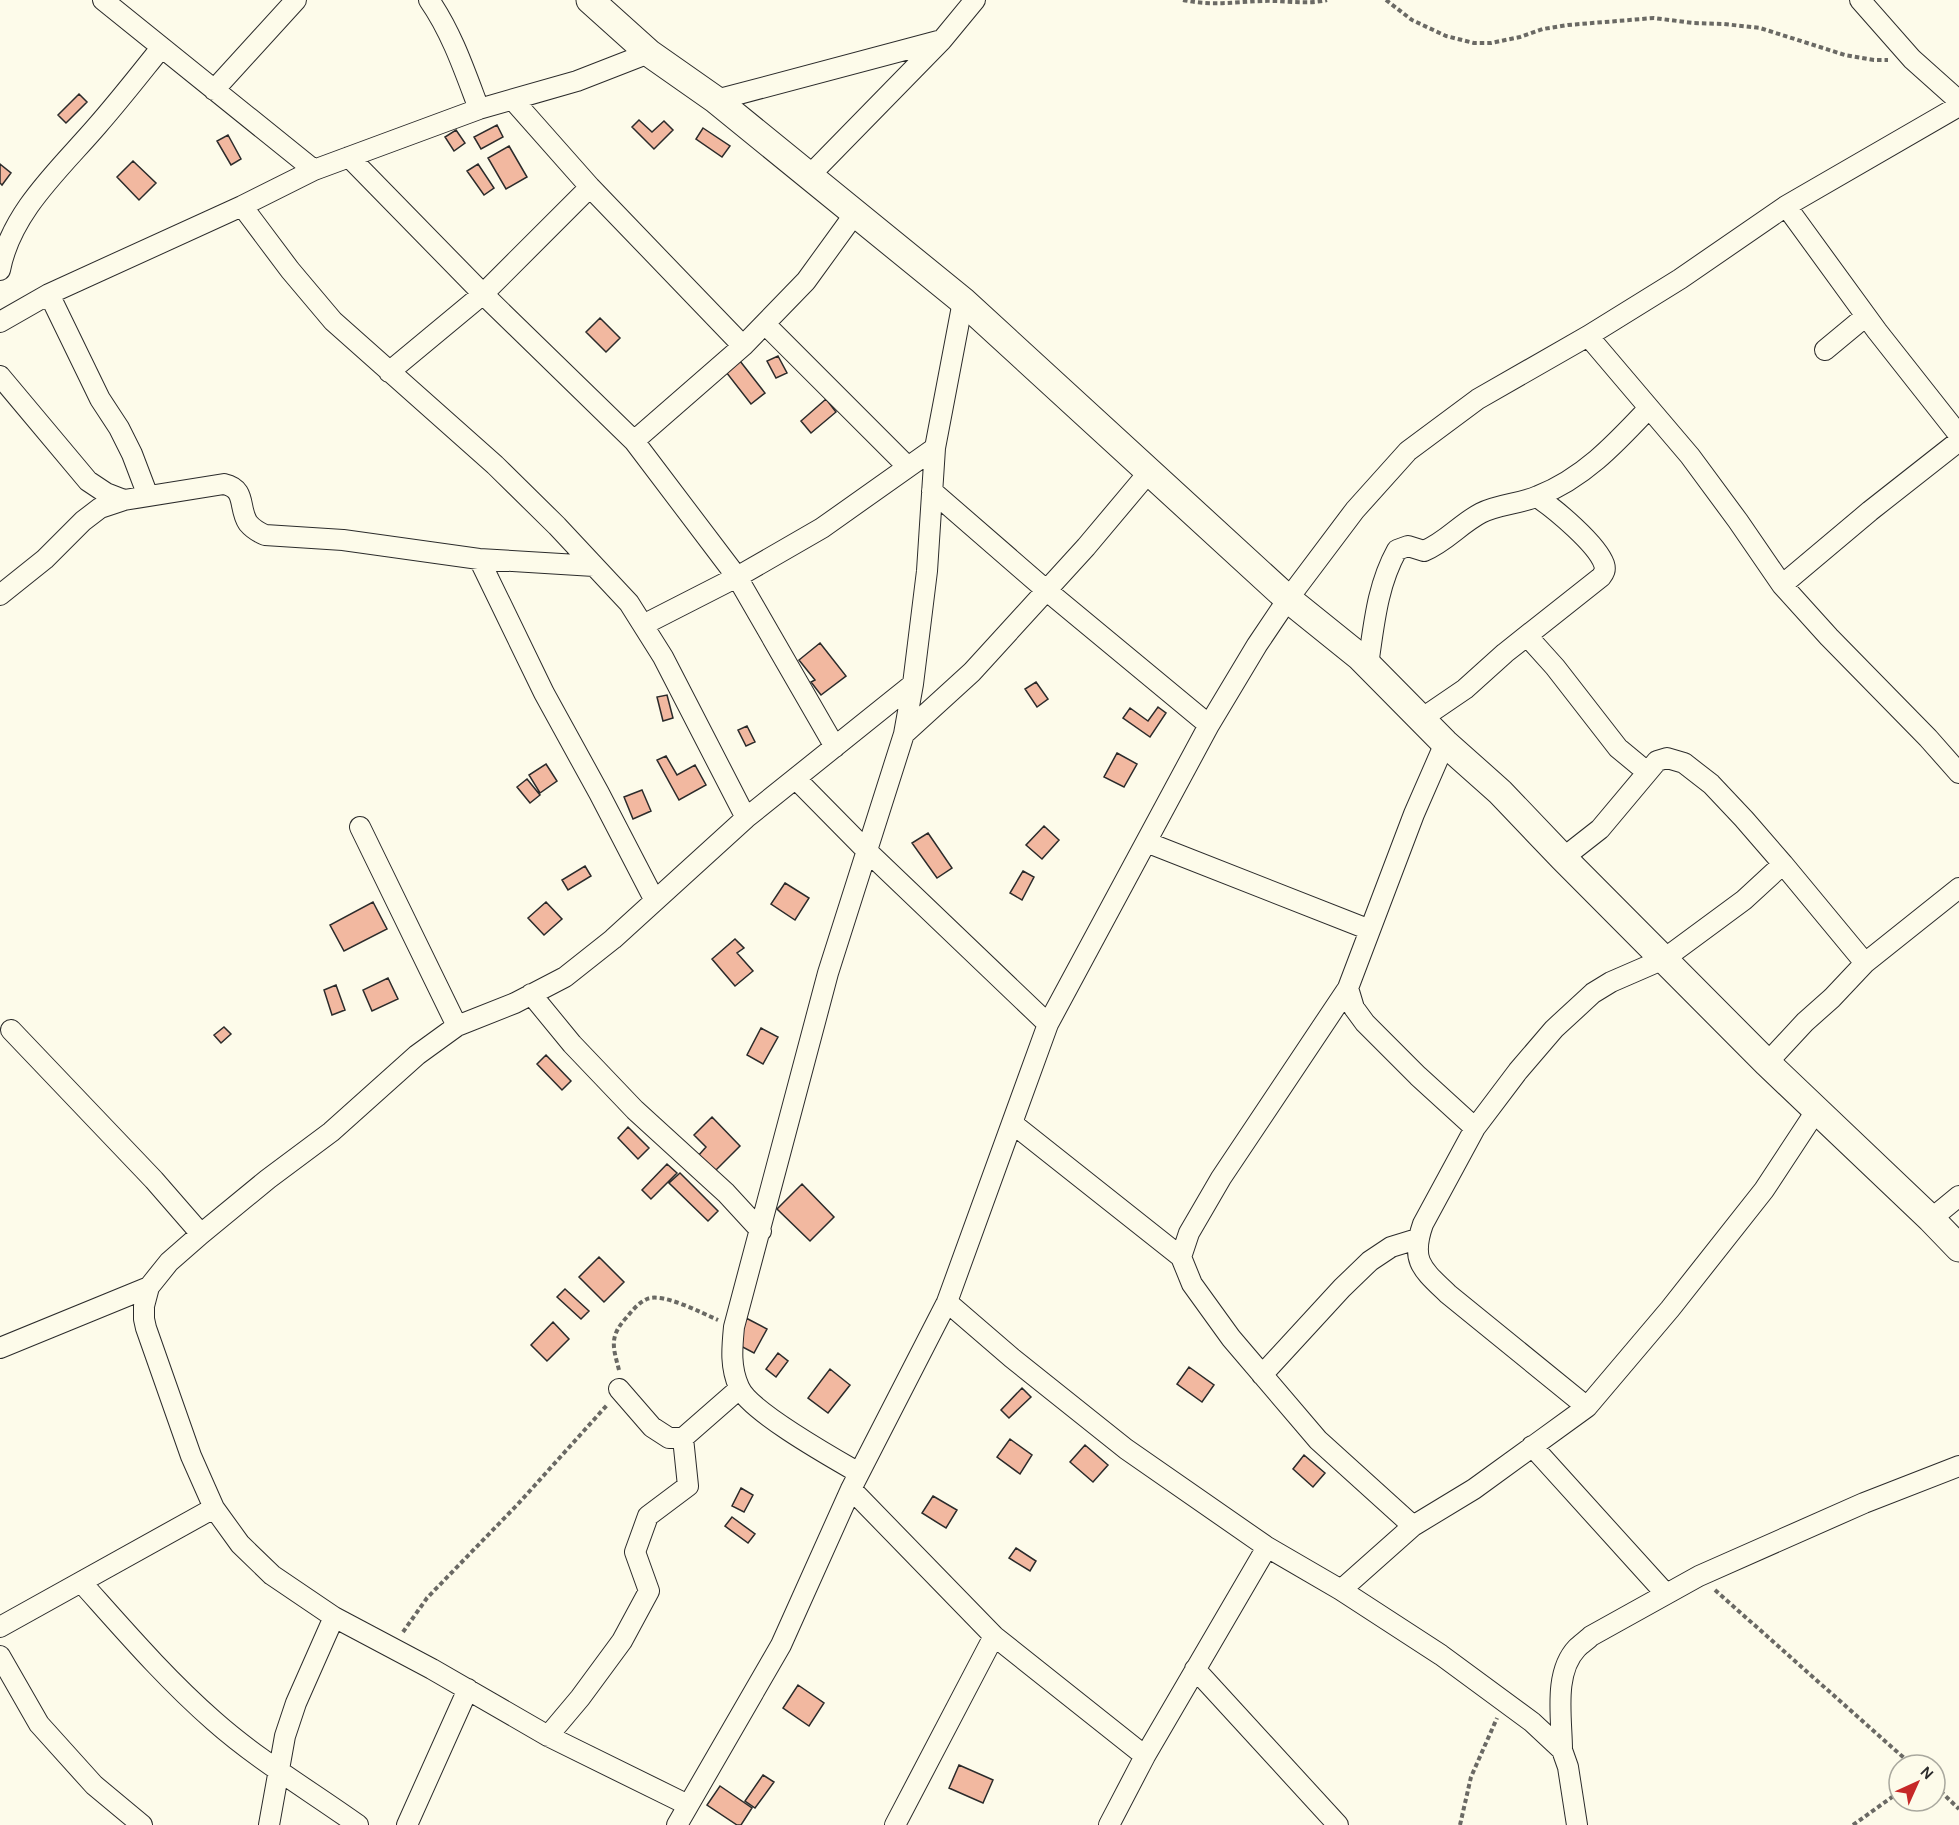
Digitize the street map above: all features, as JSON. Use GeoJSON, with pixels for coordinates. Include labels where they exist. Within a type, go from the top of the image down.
{"type":"FeatureCollection","features":[{"type":"Feature","properties":{"kind":"street"},"geometry":{"type":"LineString","coordinates":[[103,0],[314,170]]}},
{"type":"Feature","properties":{"kind":"street"},"geometry":{"type":"LineString","coordinates":[[214,90],[296,0]]}},
{"type":"Feature","properties":{"kind":"street"},"geometry":{"type":"LineString","coordinates":[[429,0],[455,47],[479,110]]}},
{"type":"Feature","properties":{"kind":"street"},"geometry":{"type":"LineString","coordinates":[[590,0],[649,53],[716,100],[963,301],[1288,598],[1368,665],[1445,743],[1500,792],[1767,1063],[1959,1248]]}},
{"type":"Feature","properties":{"kind":"street"},"geometry":{"type":"LineString","coordinates":[[810,176],[942,40],[975,0]]}},
{"type":"Feature","properties":{"kind":"street"},"geometry":{"type":"LineString","coordinates":[[1860,0],[1912,59],[1959,101]]}},
{"type":"Feature","properties":{"kind":"street"},"geometry":{"type":"LineString","coordinates":[[716,100],[942,40]]}},
{"type":"Feature","properties":{"kind":"street"},"geometry":{"type":"LineString","coordinates":[[0,270],[2,247],[34,199],[161,48]]}},
{"type":"Feature","properties":{"kind":"street"},"geometry":{"type":"LineString","coordinates":[[0,322],[49,294],[242,206],[314,170],[479,110],[578,81],[649,53]]}},
{"type":"Feature","properties":{"kind":"street"},"geometry":{"type":"LineString","coordinates":[[513,100],[590,187],[743,346]]}},
{"type":"Feature","properties":{"kind":"street"},"geometry":{"type":"LineString","coordinates":[[677,1825],[781,1645],[855,1481],[947,1302],[1048,1024],[1209,724],[1288,598],[1355,510],[1408,451],[1478,399],[1588,336],[1680,279],[1786,206],[1959,106]]}},
{"type":"Feature","properties":{"kind":"street"},"geometry":{"type":"LineString","coordinates":[[349,158],[483,294],[634,441],[737,578],[836,747]]}},
{"type":"Feature","properties":{"kind":"street"},"geometry":{"type":"LineString","coordinates":[[389,372],[483,294],[590,187]]}},
{"type":"Feature","properties":{"kind":"street"},"geometry":{"type":"LineString","coordinates":[[242,206],[290,270],[333,321],[495,465],[629,603],[674,676],[746,818]]}},
{"type":"Feature","properties":{"kind":"street"},"geometry":{"type":"LineString","coordinates":[[1786,206],[1866,316],[1959,435]]}},
{"type":"Feature","properties":{"kind":"street"},"geometry":{"type":"LineString","coordinates":[[634,441],[765,324],[806,281],[856,212]]}},
{"type":"Feature","properties":{"kind":"street"},"geometry":{"type":"LineString","coordinates":[[49,294],[100,399],[119,428],[132,454],[148,496]]}},
{"type":"Feature","properties":{"kind":"street"},"geometry":{"type":"LineString","coordinates":[[963,301],[935,448],[927,571],[913,684],[904,734],[828,973],[734,1327],[731,1364],[739,1389],[759,1409],[806,1441],[855,1481],[994,1636],[1145,1756]]}},
{"type":"Feature","properties":{"kind":"street"},"geometry":{"type":"LineString","coordinates":[[1825,350],[1866,316]]}},
{"type":"Feature","properties":{"kind":"street"},"geometry":{"type":"LineString","coordinates":[[765,324],[908,467]]}},
{"type":"Feature","properties":{"kind":"street"},"geometry":{"type":"LineString","coordinates":[[1588,336],[1690,456],[1782,585],[1959,773]]}},
{"type":"Feature","properties":{"kind":"street"},"geometry":{"type":"LineString","coordinates":[[0,376],[88,480],[106,493],[124,500]]}},
{"type":"Feature","properties":{"kind":"street"},"geometry":{"type":"LineString","coordinates":[[1368,665],[1376,602],[1389,565],[1397,550],[1408,546],[1424,551],[1440,543],[1456,529],[1482,513],[1537,497],[1565,483],[1614,446],[1649,408]]}},
{"type":"Feature","properties":{"kind":"street"},"geometry":{"type":"LineString","coordinates":[[1782,585],[1878,504],[1959,441]]}},
{"type":"Feature","properties":{"kind":"street"},"geometry":{"type":"LineString","coordinates":[[643,625],[737,578],[822,528],[935,448]]}},
{"type":"Feature","properties":{"kind":"street"},"geometry":{"type":"LineString","coordinates":[[904,734],[972,672],[1149,472]]}},
{"type":"Feature","properties":{"kind":"street"},"geometry":{"type":"LineString","coordinates":[[0,595],[45,559],[100,508],[124,500],[224,484],[232,486],[239,493],[247,521],[254,530],[265,535],[343,540],[478,559],[594,566]]}},
{"type":"Feature","properties":{"kind":"street"},"geometry":{"type":"LineString","coordinates":[[932,491],[1046,590],[1209,724]]}},
{"type":"Feature","properties":{"kind":"street"},"geometry":{"type":"LineString","coordinates":[[1421,719],[1465,689],[1505,653],[1528,637],[1605,572],[1605,566],[1585,539],[1560,513],[1537,497]]}},
{"type":"Feature","properties":{"kind":"street"},"geometry":{"type":"LineString","coordinates":[[478,559],[544,693],[655,902]]}},
{"type":"Feature","properties":{"kind":"street"},"geometry":{"type":"LineString","coordinates":[[1528,637],[1555,667],[1618,748],[1647,772]]}},
{"type":"Feature","properties":{"kind":"street"},"geometry":{"type":"LineString","coordinates":[[688,1805],[548,1736],[468,1689],[334,1617],[272,1575],[240,1544],[214,1508],[191,1456],[146,1328],[144,1306],[149,1287],[169,1263],[268,1179],[331,1132],[417,1055],[458,1026],[565,977],[614,939],[746,818],[913,684]]}},
{"type":"Feature","properties":{"kind":"street"},"geometry":{"type":"LineString","coordinates":[[1181,1257],[1189,1233],[1221,1178],[1348,988],[1414,814],[1445,743]]}},
{"type":"Feature","properties":{"kind":"street"},"geometry":{"type":"LineString","coordinates":[[1563,858],[1600,830],[1657,761],[1667,758],[1684,763],[1711,784],[1744,819],[1865,963]]}},
{"type":"Feature","properties":{"kind":"street"},"geometry":{"type":"LineString","coordinates":[[795,779],[1048,1024]]}},
{"type":"Feature","properties":{"kind":"street"},"geometry":{"type":"LineString","coordinates":[[360,827],[458,1026]]}},
{"type":"Feature","properties":{"kind":"street"},"geometry":{"type":"LineString","coordinates":[[1146,842],[1370,930]]}},
{"type":"Feature","properties":{"kind":"street"},"geometry":{"type":"LineString","coordinates":[[1587,1407],[1448,1294],[1427,1273],[1417,1257],[1418,1239],[1423,1224],[1475,1128],[1554,1029],[1581,1004],[1611,982],[1665,959],[1744,900],[1783,864]]}},
{"type":"Feature","properties":{"kind":"street"},"geometry":{"type":"LineString","coordinates":[[1767,1063],[1865,963],[1959,888]]}},
{"type":"Feature","properties":{"kind":"street"},"geometry":{"type":"LineString","coordinates":[[1348,988],[1354,1008],[1365,1023],[1475,1128]]}},
{"type":"Feature","properties":{"kind":"street"},"geometry":{"type":"LineString","coordinates":[[531,994],[572,1044],[635,1110],[726,1193],[761,1231]]}},
{"type":"Feature","properties":{"kind":"street"},"geometry":{"type":"LineString","coordinates":[[11,1030],[154,1180],[201,1234]]}},
{"type":"Feature","properties":{"kind":"street"},"geometry":{"type":"LineString","coordinates":[[1341,1590],[1413,1526],[1474,1489],[1587,1407],[1670,1309],[1764,1190],[1816,1111]]}},
{"type":"Feature","properties":{"kind":"street"},"geometry":{"type":"LineString","coordinates":[[1012,1123],[1181,1257],[1192,1284],[1231,1338],[1318,1440],[1413,1526]]}},
{"type":"Feature","properties":{"kind":"street"},"geometry":{"type":"LineString","coordinates":[[1931,1219],[1959,1196]]}},
{"type":"Feature","properties":{"kind":"street"},"geometry":{"type":"LineString","coordinates":[[1262,1375],[1370,1261],[1391,1246],[1418,1239]]}},
{"type":"Feature","properties":{"kind":"street"},"geometry":{"type":"LineString","coordinates":[[0,1348],[149,1287]]}},
{"type":"Feature","properties":{"kind":"street"},"geometry":{"type":"LineString","coordinates":[[947,1302],[1012,1358],[1126,1449],[1267,1547],[1341,1590],[1441,1655],[1532,1722],[1562,1750]]}},
{"type":"Feature","properties":{"kind":"street"},"geometry":{"type":"LineString","coordinates":[[619,1389],[652,1427],[669,1438],[683,1438],[739,1389]]}},
{"type":"Feature","properties":{"kind":"street"},"geometry":{"type":"LineString","coordinates":[[548,1736],[580,1698],[622,1641],[649,1591],[635,1552],[648,1516],[688,1486],[683,1438]]}},
{"type":"Feature","properties":{"kind":"street"},"geometry":{"type":"LineString","coordinates":[[1532,1446],[1666,1594]]}},
{"type":"Feature","properties":{"kind":"street"},"geometry":{"type":"LineString","coordinates":[[1577,1825],[1568,1767],[1562,1750],[1562,1682],[1567,1664],[1575,1649],[1591,1636],[1699,1576],[1864,1503],[1959,1466]]}},
{"type":"Feature","properties":{"kind":"street"},"geometry":{"type":"LineString","coordinates":[[0,1627],[214,1508]]}},
{"type":"Feature","properties":{"kind":"street"},"geometry":{"type":"LineString","coordinates":[[1110,1825],[1145,1756],[1267,1547]]}},
{"type":"Feature","properties":{"kind":"street"},"geometry":{"type":"LineString","coordinates":[[81,1582],[145,1654],[213,1721],[278,1772],[358,1825]]}},
{"type":"Feature","properties":{"kind":"street"},"geometry":{"type":"LineString","coordinates":[[269,1825],[285,1736],[296,1703],[334,1617]]}},
{"type":"Feature","properties":{"kind":"street"},"geometry":{"type":"LineString","coordinates":[[895,1825],[994,1636]]}},
{"type":"Feature","properties":{"kind":"street"},"geometry":{"type":"LineString","coordinates":[[0,1656],[39,1724],[94,1785],[142,1825]]}},
{"type":"Feature","properties":{"kind":"street"},"geometry":{"type":"LineString","coordinates":[[1195,1669],[1338,1825]]}},
{"type":"Feature","properties":{"kind":"street"},"geometry":{"type":"LineString","coordinates":[[408,1825],[468,1689]]}},
{"type":"Feature","properties":{"kind":"path"},"geometry":{"type":"LineString","coordinates":[[1183,0],[1218,5],[1259,1],[1327,0]]}},
{"type":"Feature","properties":{"kind":"path"},"geometry":{"type":"LineString","coordinates":[[1386,0],[1412,20],[1446,36],[1474,43],[1491,43],[1520,38],[1544,29],[1568,25],[1654,18],[1760,28],[1845,55],[1874,60],[1912,59]]}},
{"type":"Feature","properties":{"kind":"path"},"geometry":{"type":"LineString","coordinates":[[394,1648],[412,1617],[427,1598],[518,1504],[612,1399],[619,1389],[620,1371],[613,1345],[617,1328],[636,1306],[649,1298],[675,1303],[734,1327]]}},
{"type":"Feature","properties":{"kind":"path"},"geometry":{"type":"LineString","coordinates":[[1699,1576],[1898,1753]]}},
{"type":"Feature","properties":{"kind":"path"},"geometry":{"type":"LineString","coordinates":[[1460,1825],[1471,1777],[1504,1702]]}},
{"type":"Feature","properties":{"kind":"path"},"geometry":{"type":"LineString","coordinates":[[1947,1798],[1959,1809]]}},
{"type":"Feature","properties":{"kind":"path"},"geometry":{"type":"LineString","coordinates":[[1853,1825],[1887,1801]]}},
{"type":"Feature","properties":{"kind":"building"},"geometry":{"type":"Polygon","coordinates":[[[79,94],[87,102],[66,123],[58,115],[79,94]]]}},
{"type":"Feature","properties":{"kind":"building"},"geometry":{"type":"Polygon","coordinates":[[[639,120],[652,132],[664,121],[673,130],[654,149],[632,127],[639,120]]]}},
{"type":"Feature","properties":{"kind":"building"},"geometry":{"type":"Polygon","coordinates":[[[497,125],[503,137],[481,149],[474,137],[497,125]]]}},
{"type":"Feature","properties":{"kind":"building"},"geometry":{"type":"Polygon","coordinates":[[[703,128],[730,146],[722,157],[696,139],[703,128]]]}},
{"type":"Feature","properties":{"kind":"building"},"geometry":{"type":"Polygon","coordinates":[[[456,130],[465,143],[454,151],[445,137],[456,130]]]}},
{"type":"Feature","properties":{"kind":"building"},"geometry":{"type":"Polygon","coordinates":[[[228,135],[241,159],[231,165],[217,141],[228,135]]]}},
{"type":"Feature","properties":{"kind":"building"},"geometry":{"type":"Polygon","coordinates":[[[509,146],[527,177],[506,189],[488,158],[509,146]]]}},
{"type":"Feature","properties":{"kind":"building"},"geometry":{"type":"Polygon","coordinates":[[[133,161],[156,183],[139,200],[117,177],[133,161]]]}},
{"type":"Feature","properties":{"kind":"building"},"geometry":{"type":"Polygon","coordinates":[[[0,164],[11,173],[2,185],[0,183],[0,164]]]}},
{"type":"Feature","properties":{"kind":"building"},"geometry":{"type":"Polygon","coordinates":[[[478,164],[494,188],[484,195],[467,171],[478,164]]]}},
{"type":"Feature","properties":{"kind":"building"},"geometry":{"type":"Polygon","coordinates":[[[600,318],[620,338],[606,352],[586,332],[600,318]]]}},
{"type":"Feature","properties":{"kind":"building"},"geometry":{"type":"Polygon","coordinates":[[[778,356],[787,373],[776,378],[767,361],[778,356]]]}},
{"type":"Feature","properties":{"kind":"building"},"geometry":{"type":"Polygon","coordinates":[[[740,361],[765,393],[751,404],[726,372],[740,361]]]}},
{"type":"Feature","properties":{"kind":"building"},"geometry":{"type":"Polygon","coordinates":[[[826,399],[836,412],[811,433],[801,421],[826,399]]]}},
{"type":"Feature","properties":{"kind":"building"},"geometry":{"type":"Polygon","coordinates":[[[820,643],[846,676],[821,695],[811,682],[815,680],[799,660],[820,643]]]}},
{"type":"Feature","properties":{"kind":"building"},"geometry":{"type":"Polygon","coordinates":[[[1036,682],[1048,699],[1037,707],[1025,689],[1036,682]]]}},
{"type":"Feature","properties":{"kind":"building"},"geometry":{"type":"Polygon","coordinates":[[[667,695],[673,718],[663,721],[657,697],[667,695]]]}},
{"type":"Feature","properties":{"kind":"building"},"geometry":{"type":"Polygon","coordinates":[[[1158,707],[1166,713],[1150,737],[1123,718],[1130,708],[1148,721],[1158,707]]]}},
{"type":"Feature","properties":{"kind":"building"},"geometry":{"type":"Polygon","coordinates":[[[747,726],[755,742],[746,746],[738,730],[747,726]]]}},
{"type":"Feature","properties":{"kind":"building"},"geometry":{"type":"Polygon","coordinates":[[[1117,753],[1137,764],[1124,787],[1104,777],[1117,753]]]}},
{"type":"Feature","properties":{"kind":"building"},"geometry":{"type":"Polygon","coordinates":[[[666,756],[677,775],[695,765],[706,785],[679,800],[657,760],[666,756]]]}},
{"type":"Feature","properties":{"kind":"building"},"geometry":{"type":"Polygon","coordinates":[[[546,764],[557,781],[540,793],[529,775],[546,764]]]}},
{"type":"Feature","properties":{"kind":"building"},"geometry":{"type":"Polygon","coordinates":[[[527,779],[540,795],[530,803],[517,787],[527,779]]]}},
{"type":"Feature","properties":{"kind":"building"},"geometry":{"type":"Polygon","coordinates":[[[642,790],[651,811],[633,819],[624,797],[642,790]]]}},
{"type":"Feature","properties":{"kind":"building"},"geometry":{"type":"Polygon","coordinates":[[[1044,826],[1059,840],[1042,859],[1026,845],[1044,826]]]}},
{"type":"Feature","properties":{"kind":"building"},"geometry":{"type":"Polygon","coordinates":[[[928,833],[952,868],[937,878],[912,843],[928,833]]]}},
{"type":"Feature","properties":{"kind":"building"},"geometry":{"type":"Polygon","coordinates":[[[585,866],[591,876],[568,890],[562,880],[585,866]]]}},
{"type":"Feature","properties":{"kind":"building"},"geometry":{"type":"Polygon","coordinates":[[[1023,871],[1034,877],[1022,900],[1010,893],[1023,871]]]}},
{"type":"Feature","properties":{"kind":"building"},"geometry":{"type":"Polygon","coordinates":[[[785,883],[809,898],[795,920],[771,904],[785,883]]]}},
{"type":"Feature","properties":{"kind":"building"},"geometry":{"type":"Polygon","coordinates":[[[373,902],[387,929],[344,951],[330,925],[373,902]]]}},
{"type":"Feature","properties":{"kind":"building"},"geometry":{"type":"Polygon","coordinates":[[[546,902],[562,919],[544,935],[528,918],[546,902]]]}},
{"type":"Feature","properties":{"kind":"building"},"geometry":{"type":"Polygon","coordinates":[[[735,939],[744,948],[737,953],[753,971],[735,986],[712,959],[735,939]]]}},
{"type":"Feature","properties":{"kind":"building"},"geometry":{"type":"Polygon","coordinates":[[[388,978],[398,999],[372,1011],[363,990],[388,978]]]}},
{"type":"Feature","properties":{"kind":"building"},"geometry":{"type":"Polygon","coordinates":[[[336,985],[345,1010],[332,1015],[324,990],[336,985]]]}},
{"type":"Feature","properties":{"kind":"building"},"geometry":{"type":"Polygon","coordinates":[[[224,1027],[231,1034],[221,1043],[214,1035],[224,1027]]]}},
{"type":"Feature","properties":{"kind":"building"},"geometry":{"type":"Polygon","coordinates":[[[761,1028],[778,1037],[763,1064],[747,1055],[761,1028]]]}},
{"type":"Feature","properties":{"kind":"building"},"geometry":{"type":"Polygon","coordinates":[[[546,1055],[571,1081],[562,1090],[537,1064],[546,1055]]]}},
{"type":"Feature","properties":{"kind":"building"},"geometry":{"type":"Polygon","coordinates":[[[712,1117],[740,1146],[714,1172],[698,1156],[706,1147],[694,1135],[712,1117]]]}},
{"type":"Feature","properties":{"kind":"building"},"geometry":{"type":"Polygon","coordinates":[[[628,1127],[649,1148],[638,1159],[618,1138],[628,1127]]]}},
{"type":"Feature","properties":{"kind":"building"},"geometry":{"type":"Polygon","coordinates":[[[667,1164],[677,1173],[651,1199],[642,1190],[667,1164]]]}},
{"type":"Feature","properties":{"kind":"building"},"geometry":{"type":"Polygon","coordinates":[[[680,1173],[718,1211],[708,1221],[669,1183],[680,1173]]]}},
{"type":"Feature","properties":{"kind":"building"},"geometry":{"type":"Polygon","coordinates":[[[802,1184],[834,1217],[810,1241],[777,1209],[802,1184]]]}},
{"type":"Feature","properties":{"kind":"building"},"geometry":{"type":"Polygon","coordinates":[[[599,1257],[624,1282],[604,1302],[579,1277],[599,1257]]]}},
{"type":"Feature","properties":{"kind":"building"},"geometry":{"type":"Polygon","coordinates":[[[565,1289],[589,1311],[581,1319],[557,1297],[565,1289]]]}},
{"type":"Feature","properties":{"kind":"building"},"geometry":{"type":"Polygon","coordinates":[[[746,1318],[767,1329],[754,1353],[733,1342],[746,1318]]]}},
{"type":"Feature","properties":{"kind":"building"},"geometry":{"type":"Polygon","coordinates":[[[553,1322],[569,1339],[547,1361],[531,1345],[553,1322]]]}},
{"type":"Feature","properties":{"kind":"building"},"geometry":{"type":"Polygon","coordinates":[[[778,1353],[788,1361],[776,1377],[766,1369],[778,1353]]]}},
{"type":"Feature","properties":{"kind":"building"},"geometry":{"type":"Polygon","coordinates":[[[1189,1367],[1214,1385],[1202,1402],[1177,1384],[1189,1367]]]}},
{"type":"Feature","properties":{"kind":"building"},"geometry":{"type":"Polygon","coordinates":[[[830,1369],[850,1385],[828,1413],[808,1398],[830,1369]]]}},
{"type":"Feature","properties":{"kind":"building"},"geometry":{"type":"Polygon","coordinates":[[[1022,1388],[1031,1397],[1009,1418],[1001,1410],[1022,1388]]]}},
{"type":"Feature","properties":{"kind":"building"},"geometry":{"type":"Polygon","coordinates":[[[1010,1439],[1032,1455],[1020,1474],[997,1457],[1010,1439]]]}},
{"type":"Feature","properties":{"kind":"building"},"geometry":{"type":"Polygon","coordinates":[[[1085,1445],[1108,1465],[1093,1482],[1070,1462],[1085,1445]]]}},
{"type":"Feature","properties":{"kind":"building"},"geometry":{"type":"Polygon","coordinates":[[[1304,1455],[1325,1473],[1313,1487],[1293,1469],[1304,1455]]]}},
{"type":"Feature","properties":{"kind":"building"},"geometry":{"type":"Polygon","coordinates":[[[741,1488],[753,1495],[744,1512],[732,1506],[741,1488]]]}},
{"type":"Feature","properties":{"kind":"building"},"geometry":{"type":"Polygon","coordinates":[[[933,1496],[957,1510],[946,1528],[922,1513],[933,1496]]]}},
{"type":"Feature","properties":{"kind":"building"},"geometry":{"type":"Polygon","coordinates":[[[732,1517],[755,1534],[748,1543],[725,1526],[732,1517]]]}},
{"type":"Feature","properties":{"kind":"building"},"geometry":{"type":"Polygon","coordinates":[[[1016,1548],[1036,1561],[1030,1571],[1009,1558],[1016,1548]]]}},
{"type":"Feature","properties":{"kind":"building"},"geometry":{"type":"Polygon","coordinates":[[[798,1685],[824,1703],[809,1726],[783,1708],[798,1685]]]}},
{"type":"Feature","properties":{"kind":"building"},"geometry":{"type":"Polygon","coordinates":[[[959,1765],[993,1780],[983,1803],[949,1788],[959,1765]]]}},
{"type":"Feature","properties":{"kind":"building"},"geometry":{"type":"Polygon","coordinates":[[[763,1775],[774,1782],[755,1808],[745,1801],[763,1775]]]}},
{"type":"Feature","properties":{"kind":"building"},"geometry":{"type":"Polygon","coordinates":[[[720,1786],[752,1808],[741,1825],[737,1825],[707,1805],[720,1786]]]}}]}
